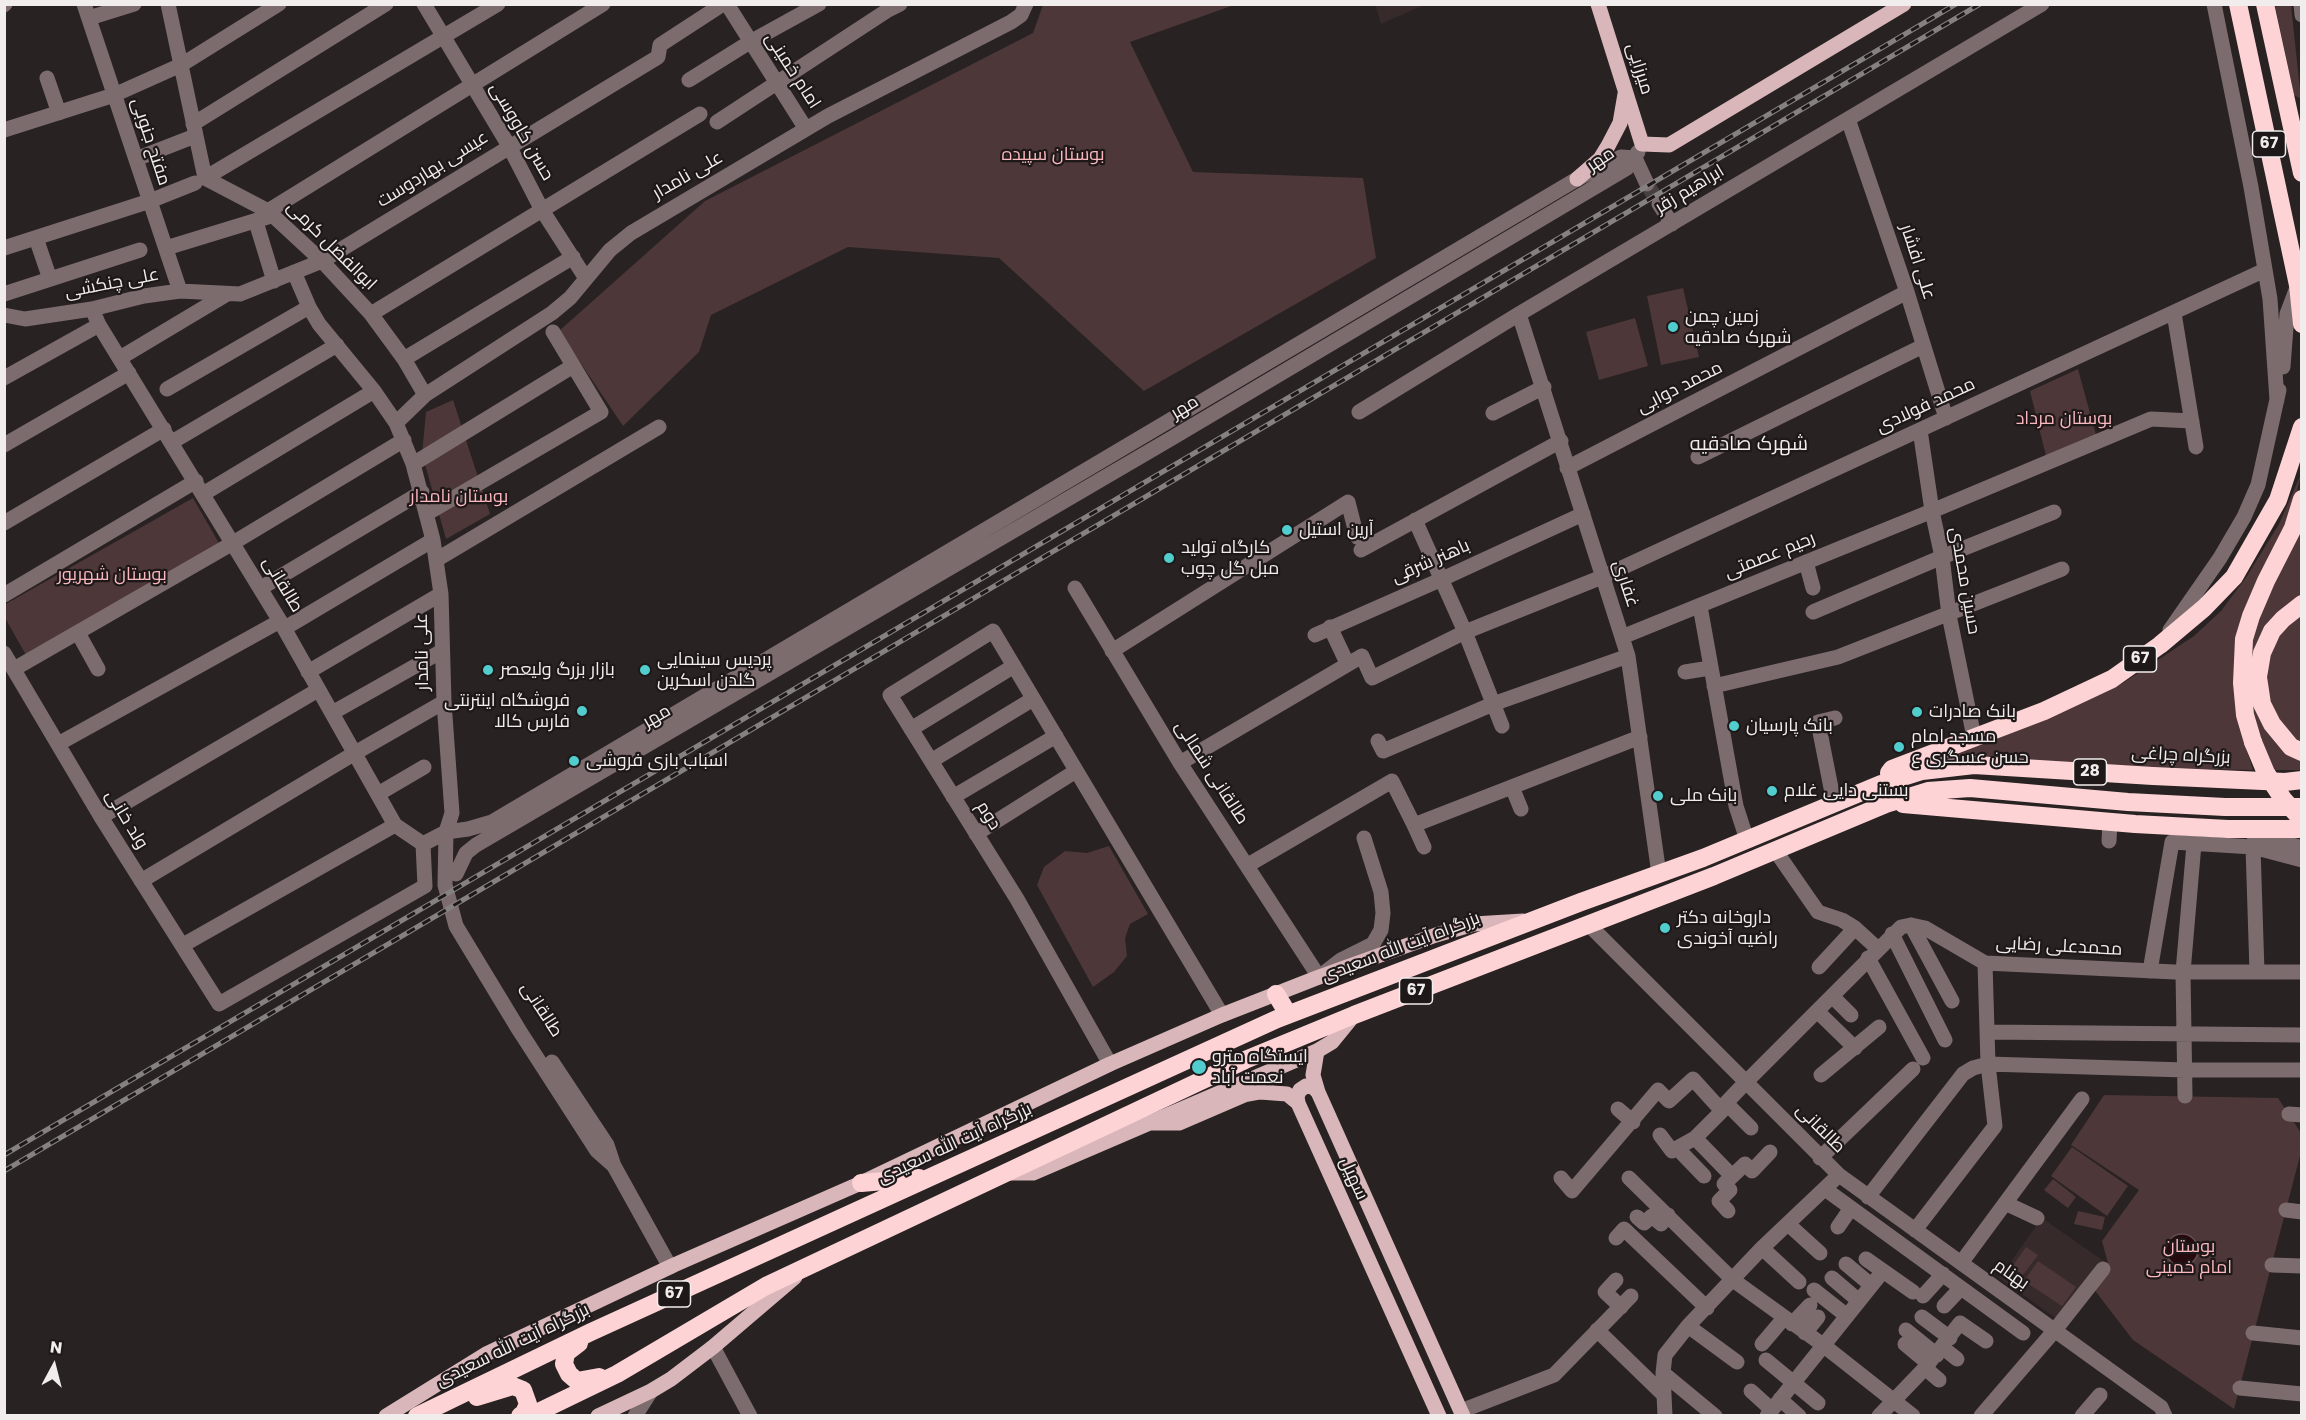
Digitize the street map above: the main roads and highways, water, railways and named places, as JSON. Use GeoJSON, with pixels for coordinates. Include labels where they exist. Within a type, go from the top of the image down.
{"type":"FeatureCollection","features":[{"type":"Feature","properties":{"kind":"highway","name":"67"},"geometry":{"type":"LineString","coordinates":[[2238,4],[2300,291],[2301,324]]}},
{"type":"Feature","properties":{"kind":"highway","name":"67"},"geometry":{"type":"LineString","coordinates":[[2265,4],[2301,174]]}},
{"type":"Feature","properties":{"kind":"highway","name":"بزرگراه آیت الله سعیدی"},"geometry":{"type":"LineString","coordinates":[[418,1416],[591,1332],[1288,1014],[1747,840],[1881,784],[1892,769],[2044,711],[2112,679],[2160,645],[2204,608],[2234,577],[2278,500],[2301,427]]}},
{"type":"Feature","properties":{"kind":"highway"},"geometry":{"type":"LineString","coordinates":[[2301,499],[2293,528],[2251,616],[2244,639],[2242,683],[2245,715],[2266,773],[2283,799],[2301,820]]}},
{"type":"Feature","properties":{"kind":"highway"},"geometry":{"type":"LineString","coordinates":[[2301,604],[2272,631],[2262,653],[2258,677],[2262,704],[2272,724],[2291,747],[2301,752]]}},
{"type":"Feature","properties":{"kind":"highway","name":"بزرگراه چراغی"},"geometry":{"type":"LineString","coordinates":[[1881,784],[1922,771],[1974,765],[2153,776],[2285,782],[2301,780]]}},
{"type":"Feature","properties":{"kind":"highway","name":"28"},"geometry":{"type":"LineString","coordinates":[[1886,804],[1928,791],[1970,789],[2128,802],[2224,807],[2301,807]]}},
{"type":"Feature","properties":{"kind":"highway"},"geometry":{"type":"LineString","coordinates":[[2051,817],[2128,802]]}},
{"type":"Feature","properties":{"kind":"highway","name":"67"},"geometry":{"type":"LineString","coordinates":[[530,1416],[617,1374],[756,1292],[810,1265],[1245,1060],[1354,1015],[1714,876],[1886,804]]}},
{"type":"Feature","properties":{"kind":"highway"},"geometry":{"type":"LineString","coordinates":[[1886,804],[1931,805],[2110,822],[2241,829],[2301,829]]}},
{"type":"Feature","properties":{"kind":"highway"},"geometry":{"type":"LineString","coordinates":[[1276,994],[1288,1014]]}},
{"type":"Feature","properties":{"kind":"highway"},"geometry":{"type":"LineString","coordinates":[[861,1183],[932,1177]]}},
{"type":"Feature","properties":{"kind":"highway"},"geometry":{"type":"LineString","coordinates":[[591,1332],[566,1353],[564,1364],[569,1374],[577,1381],[617,1374]]}},
{"type":"Feature","properties":{"kind":"highway"},"geometry":{"type":"LineString","coordinates":[[418,1416],[513,1386],[523,1390],[528,1399],[524,1413],[520,1416]]}},
{"type":"Feature","properties":{"kind":"main road","name":"میرزایی"},"geometry":{"type":"LineString","coordinates":[[1598,4],[1625,91],[1638,151]]}},
{"type":"Feature","properties":{"kind":"main road","name":"مهر"},"geometry":{"type":"LineString","coordinates":[[1638,151],[1669,145],[1904,4]]}},
{"type":"Feature","properties":{"kind":"main road"},"geometry":{"type":"LineString","coordinates":[[1577,179],[1600,159],[1608,146],[1620,123],[1625,91]]}},
{"type":"Feature","properties":{"kind":"main road"},"geometry":{"type":"LineString","coordinates":[[386,1416],[486,1353],[670,1267],[861,1183],[1110,1064],[1222,1015],[1319,977],[1474,924],[1535,920]]}},
{"type":"Feature","properties":{"kind":"main road"},"geometry":{"type":"LineString","coordinates":[[1004,1173],[1033,1173],[1317,1051],[1332,1042],[1354,1015]]}},
{"type":"Feature","properties":{"kind":"main road","name":"سهیل"},"geometry":{"type":"LineString","coordinates":[[1317,1051],[1313,1075],[1318,1092],[1462,1413]]}},
{"type":"Feature","properties":{"kind":"main road"},"geometry":{"type":"LineString","coordinates":[[1298,1103],[1297,1096],[1306,1086],[1313,1087],[1318,1092]]}},
{"type":"Feature","properties":{"kind":"main road"},"geometry":{"type":"LineString","coordinates":[[1148,1123],[1179,1123],[1244,1095],[1260,1092],[1287,1094],[1298,1103]]}},
{"type":"Feature","properties":{"kind":"main road","name":"سهیل"},"geometry":{"type":"LineString","coordinates":[[1298,1103],[1439,1416]]}},
{"type":"Feature","properties":{"kind":"main road"},"geometry":{"type":"LineString","coordinates":[[598,1416],[671,1379],[713,1347],[810,1265]]}},
{"type":"Feature","properties":{"kind":"tunnel"},"geometry":{"type":"LineString","coordinates":[[1647,184],[1659,204]]}},
{"type":"Feature","properties":{"kind":"railway"},"geometry":{"type":"LineString","coordinates":[[4,1155],[1956,4]]}},
{"type":"Feature","properties":{"kind":"railway"},"geometry":{"type":"LineString","coordinates":[[4,1171],[1980,4]]}},
{"type":"Feature","properties":{"kind":"place","name":"زمین چمن شهرک صادقیه"},"geometry":{"type":"Point","coordinates":[1673,327]}},
{"type":"Feature","properties":{"kind":"place","name":"آرین استیل"},"geometry":{"type":"Point","coordinates":[1287,530]}},
{"type":"Feature","properties":{"kind":"place","name":"کارگاه تولید مبل گل چوب"},"geometry":{"type":"Point","coordinates":[1169,558]}},
{"type":"Feature","properties":{"kind":"place","name":"بازار بزرگ ولیعصر"},"geometry":{"type":"Point","coordinates":[488,670]}},
{"type":"Feature","properties":{"kind":"place","name":"پردیس سینمایی گلدن اسکرین"},"geometry":{"type":"Point","coordinates":[645,670]}},
{"type":"Feature","properties":{"kind":"place","name":"فروشگاه اینترنتی فارس کالا"},"geometry":{"type":"Point","coordinates":[582,711]}},
{"type":"Feature","properties":{"kind":"place","name":"بانک صادرات"},"geometry":{"type":"Point","coordinates":[1917,712]}},
{"type":"Feature","properties":{"kind":"place","name":"بانک پارسیان"},"geometry":{"type":"Point","coordinates":[1734,726]}},
{"type":"Feature","properties":{"kind":"place","name":"مسجد امام حسن عسگری ع"},"geometry":{"type":"Point","coordinates":[1899,747]}},
{"type":"Feature","properties":{"kind":"place","name":"اسباب بازی فروشی"},"geometry":{"type":"Point","coordinates":[574,761]}},
{"type":"Feature","properties":{"kind":"place","name":"بستنی دایی غلام"},"geometry":{"type":"Point","coordinates":[1772,791]}},
{"type":"Feature","properties":{"kind":"place","name":"بانک ملی"},"geometry":{"type":"Point","coordinates":[1658,796]}},
{"type":"Feature","properties":{"kind":"place","name":"داروخانه دکتر راضیه آخوندی"},"geometry":{"type":"Point","coordinates":[1665,928]}},
{"type":"Feature","properties":{"kind":"place","name":"ایستگاه مترو نعمت آباد"},"geometry":{"type":"Point","coordinates":[1199,1067]}},
{"type":"Feature","properties":{"kind":"district","name":"شهرک صادقیه"},"geometry":{"type":"Point","coordinates":[1749,445]}},
{"type":"Feature","properties":{"kind":"park label","name":"بوستان سپیده"},"geometry":{"type":"Point","coordinates":[1053,155]}},
{"type":"Feature","properties":{"kind":"park label","name":"بوستان مرداد"},"geometry":{"type":"Point","coordinates":[2064,419]}},
{"type":"Feature","properties":{"kind":"park label","name":"بوستان نامدار"},"geometry":{"type":"Point","coordinates":[459,497]}},
{"type":"Feature","properties":{"kind":"park label","name":"بوستان شهریور"},"geometry":{"type":"Point","coordinates":[112,575]}},
{"type":"Feature","properties":{"kind":"park label","name":"بوستان امام خمینی"},"geometry":{"type":"Point","coordinates":[2189,1257]}}]}
